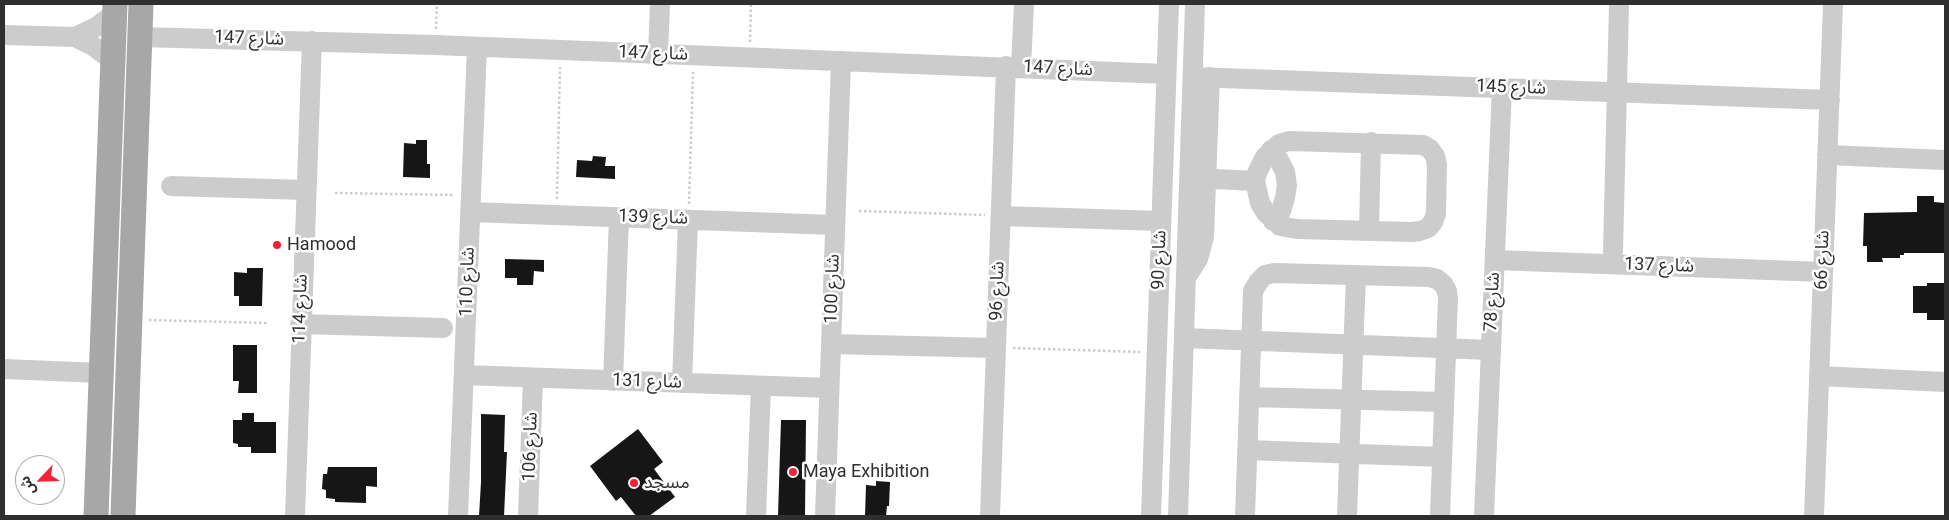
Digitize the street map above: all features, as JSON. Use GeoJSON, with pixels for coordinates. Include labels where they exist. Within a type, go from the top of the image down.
{"type":"FeatureCollection","features":[{"type":"Feature","properties":{"kind":"main road"},"geometry":{"type":"LineString","coordinates":[[123,516],[141,4]]}},
{"type":"Feature","properties":{"kind":"main road"},"geometry":{"type":"LineString","coordinates":[[96,516],[115,8]]}},
{"type":"Feature","properties":{"kind":"main road"},"geometry":{"type":"LineString","coordinates":[[113,60],[126,66],[139,62]]}},
{"type":"Feature","properties":{"kind":"main road"},"geometry":{"type":"LineString","coordinates":[[98,484],[108,475],[121,479],[124,486]]}},
{"type":"Feature","properties":{"kind":"street"},"geometry":{"type":"LineString","coordinates":[[658,54],[660,4]]}},
{"type":"Feature","properties":{"kind":"street","name":"شارع 96"},"geometry":{"type":"LineString","coordinates":[[990,516],[1001,216],[1013,67],[1024,4]]}},
{"type":"Feature","properties":{"kind":"street","name":"شارع 90"},"geometry":{"type":"LineString","coordinates":[[1151,516],[1169,4]]}},
{"type":"Feature","properties":{"kind":"street"},"geometry":{"type":"LineString","coordinates":[[1613,252],[1620,4]]}},
{"type":"Feature","properties":{"kind":"street","name":"شارع 66"},"geometry":{"type":"LineString","coordinates":[[1814,516],[1833,4]]}},
{"type":"Feature","properties":{"kind":"street"},"geometry":{"type":"LineString","coordinates":[[1195,5],[1201,77]]}},
{"type":"Feature","properties":{"kind":"street"},"geometry":{"type":"LineString","coordinates":[[75,37],[96,27],[115,8]]}},
{"type":"Feature","properties":{"kind":"street"},"geometry":{"type":"LineString","coordinates":[[4,35],[75,37],[93,46],[113,60]]}},
{"type":"Feature","properties":{"kind":"street","name":"شارع 147"},"geometry":{"type":"LineString","coordinates":[[140,37],[436,45],[1166,74]]}},
{"type":"Feature","properties":{"kind":"street","name":"شارع 114"},"geometry":{"type":"LineString","coordinates":[[295,516],[300,324],[312,42]]}},
{"type":"Feature","properties":{"kind":"street","name":"شارع 110"},"geometry":{"type":"LineString","coordinates":[[458,516],[477,47]]}},
{"type":"Feature","properties":{"kind":"street","name":"شارع 100"},"geometry":{"type":"LineString","coordinates":[[824,516],[841,62]]}},
{"type":"Feature","properties":{"kind":"street","name":"شارع 145"},"geometry":{"type":"LineString","coordinates":[[1201,77],[1830,100]]}},
{"type":"Feature","properties":{"kind":"street","name":"شارع 90"},"geometry":{"type":"LineString","coordinates":[[1178,516],[1186,288],[1198,178],[1201,77]]}},
{"type":"Feature","properties":{"kind":"street","name":"شارع 78"},"geometry":{"type":"LineString","coordinates":[[1484,516],[1502,87]]}},
{"type":"Feature","properties":{"kind":"street"},"geometry":{"type":"LineString","coordinates":[[1289,141],[1370,142],[1423,145],[1430,149],[1435,156],[1438,165],[1436,214],[1428,228],[1420,231],[1289,229],[1273,221],[1260,203],[1255,181],[1260,164],[1271,150],[1280,144],[1289,141]]}},
{"type":"Feature","properties":{"kind":"street"},"geometry":{"type":"LineString","coordinates":[[1369,231],[1370,142]]}},
{"type":"Feature","properties":{"kind":"street"},"geometry":{"type":"LineString","coordinates":[[1271,150],[1282,166],[1287,185],[1281,211],[1273,221]]}},
{"type":"Feature","properties":{"kind":"street"},"geometry":{"type":"LineString","coordinates":[[1827,155],[1945,160]]}},
{"type":"Feature","properties":{"kind":"street"},"geometry":{"type":"LineString","coordinates":[[1198,178],[1255,181]]}},
{"type":"Feature","properties":{"kind":"street"},"geometry":{"type":"LineString","coordinates":[[171,186],[306,190]]}},
{"type":"Feature","properties":{"kind":"street","name":"شارع 139"},"geometry":{"type":"LineString","coordinates":[[471,204],[557,215],[835,225]]}},
{"type":"Feature","properties":{"kind":"street"},"geometry":{"type":"LineString","coordinates":[[1001,216],[1161,220]]}},
{"type":"Feature","properties":{"kind":"street"},"geometry":{"type":"LineString","coordinates":[[613,381],[619,217]]}},
{"type":"Feature","properties":{"kind":"street"},"geometry":{"type":"LineString","coordinates":[[682,383],[688,220]]}},
{"type":"Feature","properties":{"kind":"street","name":"شارع 137"},"geometry":{"type":"LineString","coordinates":[[1495,260],[1823,272]]}},
{"type":"Feature","properties":{"kind":"street"},"geometry":{"type":"LineString","coordinates":[[1245,516],[1253,291],[1265,275],[1274,273],[1429,277],[1437,279],[1443,284],[1448,298],[1440,516]]}},
{"type":"Feature","properties":{"kind":"street"},"geometry":{"type":"LineString","coordinates":[[1346,516],[1356,275]]}},
{"type":"Feature","properties":{"kind":"street"},"geometry":{"type":"LineString","coordinates":[[1159,300],[1164,293],[1171,290],[1179,292],[1186,288],[1179,283],[1172,284],[1160,278]]}},
{"type":"Feature","properties":{"kind":"street"},"geometry":{"type":"LineString","coordinates":[[300,324],[442,328]]}},
{"type":"Feature","properties":{"kind":"street"},"geometry":{"type":"LineString","coordinates":[[1184,338],[1491,350]]}},
{"type":"Feature","properties":{"kind":"street"},"geometry":{"type":"LineString","coordinates":[[831,344],[996,348]]}},
{"type":"Feature","properties":{"kind":"street"},"geometry":{"type":"LineString","coordinates":[[4,369],[101,373]]}},
{"type":"Feature","properties":{"kind":"street","name":"شارع 131"},"geometry":{"type":"LineString","coordinates":[[464,375],[829,388]]}},
{"type":"Feature","properties":{"kind":"street"},"geometry":{"type":"LineString","coordinates":[[1819,376],[1945,382]]}},
{"type":"Feature","properties":{"kind":"street","name":"شارع 106"},"geometry":{"type":"LineString","coordinates":[[528,516],[533,378]]}},
{"type":"Feature","properties":{"kind":"street"},"geometry":{"type":"LineString","coordinates":[[756,516],[762,386]]}},
{"type":"Feature","properties":{"kind":"street"},"geometry":{"type":"LineString","coordinates":[[1249,397],[1444,402]]}},
{"type":"Feature","properties":{"kind":"street"},"geometry":{"type":"LineString","coordinates":[[1247,450],[1442,457]]}},
{"type":"Feature","properties":{"kind":"path"},"geometry":{"type":"LineString","coordinates":[[436,45],[437,4]]}},
{"type":"Feature","properties":{"kind":"path"},"geometry":{"type":"LineString","coordinates":[[749,58],[751,4]]}},
{"type":"Feature","properties":{"kind":"path"},"geometry":{"type":"LineString","coordinates":[[557,215],[561,51]]}},
{"type":"Feature","properties":{"kind":"path"},"geometry":{"type":"LineString","coordinates":[[688,220],[693,56]]}},
{"type":"Feature","properties":{"kind":"path"},"geometry":{"type":"LineString","coordinates":[[335,193],[471,204]]}},
{"type":"Feature","properties":{"kind":"path"},"geometry":{"type":"LineString","coordinates":[[859,211],[1001,216]]}},
{"type":"Feature","properties":{"kind":"path"},"geometry":{"type":"LineString","coordinates":[[130,320],[268,323]]}},
{"type":"Feature","properties":{"kind":"path"},"geometry":{"type":"LineString","coordinates":[[996,348],[1157,353]]}},
{"type":"Feature","properties":{"kind":"building"},"geometry":{"type":"Polygon","coordinates":[[[416,140],[427,140],[427,164],[430,164],[430,178],[403,177],[404,143],[416,144],[416,140]]]}},
{"type":"Feature","properties":{"kind":"building"},"geometry":{"type":"Polygon","coordinates":[[[593,156],[606,157],[605,166],[615,166],[615,179],[576,177],[577,160],[592,161],[593,156]]]}},
{"type":"Feature","properties":{"kind":"building"},"geometry":{"type":"Polygon","coordinates":[[[1917,196],[1934,196],[1934,202],[1945,203],[1945,253],[1904,253],[1904,255],[1900,255],[1900,258],[1882,258],[1883,262],[1867,262],[1867,246],[1863,246],[1864,213],[1917,212],[1917,196]]]}},
{"type":"Feature","properties":{"kind":"building"},"geometry":{"type":"Polygon","coordinates":[[[505,259],[544,260],[544,272],[534,271],[533,285],[517,285],[517,278],[505,278],[505,259]]]}},
{"type":"Feature","properties":{"kind":"building"},"geometry":{"type":"Polygon","coordinates":[[[247,268],[263,268],[262,306],[239,306],[239,296],[234,296],[234,272],[247,273],[247,268]]]}},
{"type":"Feature","properties":{"kind":"building"},"geometry":{"type":"Polygon","coordinates":[[[1927,283],[1945,283],[1945,320],[1927,320],[1927,313],[1913,313],[1913,286],[1927,286],[1927,283]]]}},
{"type":"Feature","properties":{"kind":"building"},"geometry":{"type":"Polygon","coordinates":[[[233,345],[257,345],[257,393],[238,393],[239,381],[233,381],[233,345]]]}},
{"type":"Feature","properties":{"kind":"building"},"geometry":{"type":"Polygon","coordinates":[[[242,413],[254,413],[254,422],[276,422],[276,453],[251,453],[251,447],[238,447],[238,444],[233,443],[233,420],[242,420],[242,413]]]}},
{"type":"Feature","properties":{"kind":"building"},"geometry":{"type":"Polygon","coordinates":[[[481,414],[505,415],[504,452],[507,452],[504,516],[479,516],[481,414]]]}},
{"type":"Feature","properties":{"kind":"building"},"geometry":{"type":"Polygon","coordinates":[[[781,420],[806,420],[805,516],[778,516],[781,420]]]}},
{"type":"Feature","properties":{"kind":"building","name":"مسجد"},"geometry":{"type":"Polygon","coordinates":[[[638,429],[663,462],[654,469],[675,497],[649,516],[636,516],[621,497],[616,501],[590,466],[638,429]]]}},
{"type":"Feature","properties":{"kind":"building"},"geometry":{"type":"Polygon","coordinates":[[[328,467],[377,467],[377,487],[366,486],[366,503],[335,502],[335,499],[326,498],[326,490],[322,489],[323,474],[327,474],[328,467]]]}},
{"type":"Feature","properties":{"kind":"building"},"geometry":{"type":"Polygon","coordinates":[[[876,481],[890,482],[889,506],[887,506],[886,516],[865,516],[866,485],[876,486],[876,481]]]}},
{"type":"Feature","properties":{"kind":"place","name":"Hamood"},"geometry":{"type":"Point","coordinates":[277,245]}},
{"type":"Feature","properties":{"kind":"place","name":"Maya Exhibition"},"geometry":{"type":"Point","coordinates":[793,472]}},
{"type":"Feature","properties":{"kind":"place","name":"مسجد"},"geometry":{"type":"Point","coordinates":[634,483]}}]}
